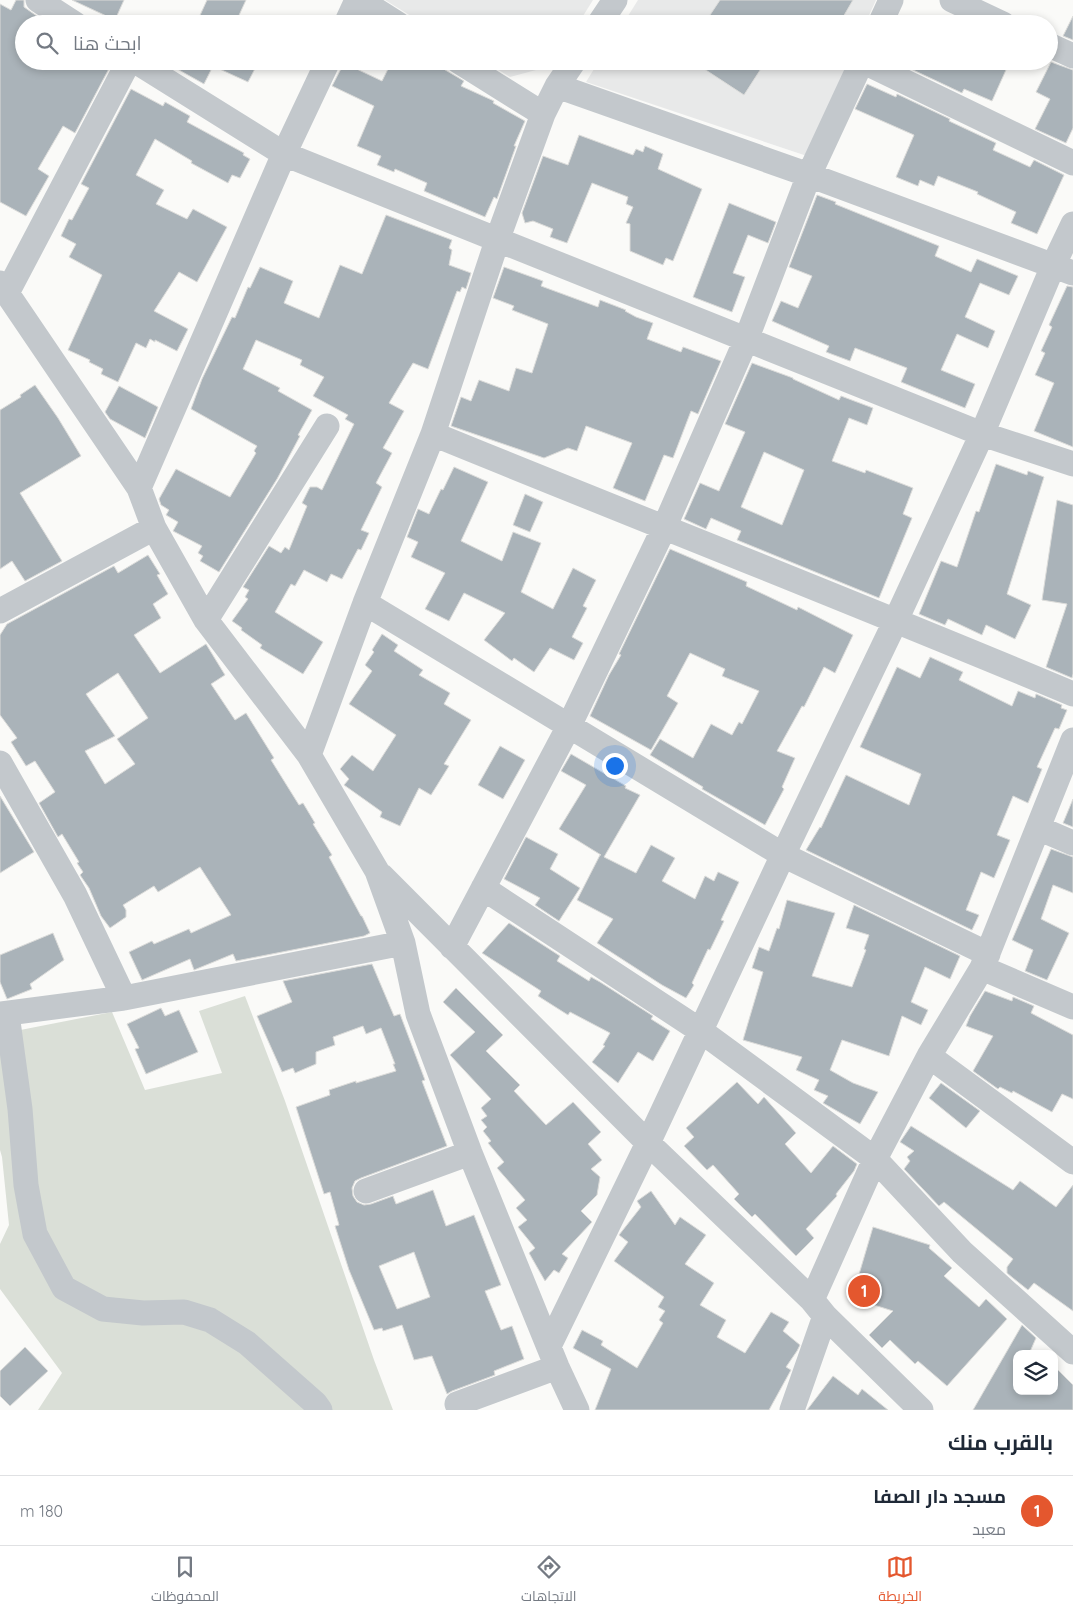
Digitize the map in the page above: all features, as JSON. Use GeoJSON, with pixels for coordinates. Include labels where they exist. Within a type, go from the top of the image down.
{"type":"FeatureCollection","features":[{"type":"Feature","properties":{"kind":"street"},"geometry":{"type":"LineString","coordinates":[[38,0],[61,15]]}},
{"type":"Feature","properties":{"kind":"street"},"geometry":{"type":"LineString","coordinates":[[350,15],[358,0],[383,15]]}},
{"type":"Feature","properties":{"kind":"street"},"geometry":{"type":"LineString","coordinates":[[605,15],[615,0]]}},
{"type":"Feature","properties":{"kind":"street"},"geometry":{"type":"LineString","coordinates":[[884,15],[891,0]]}},
{"type":"Feature","properties":{"kind":"street"},"geometry":{"type":"LineString","coordinates":[[952,0],[984,15]]}},
{"type":"Feature","properties":{"kind":"street"},"geometry":{"type":"LineString","coordinates":[[1058,49],[1073,56]]}},
{"type":"Feature","properties":{"kind":"street"},"geometry":{"type":"LineString","coordinates":[[124,70],[3,288],[139,488],[154,528],[206,620],[310,755],[376,871],[403,943],[418,1014],[470,1153],[553,1357],[577,1410]]}},
{"type":"Feature","properties":{"kind":"street"},"geometry":{"type":"LineString","coordinates":[[149,70],[284,154],[498,238],[982,434],[1073,464]]}},
{"type":"Feature","properties":{"kind":"street"},"geometry":{"type":"LineString","coordinates":[[139,488],[284,154],[324,70]]}},
{"type":"Feature","properties":{"kind":"street"},"geometry":{"type":"LineString","coordinates":[[472,70],[543,114]]}},
{"type":"Feature","properties":{"kind":"street"},"geometry":{"type":"LineString","coordinates":[[310,755],[365,602],[433,434],[498,238],[543,114],[557,86],[568,70]]}},
{"type":"Feature","properties":{"kind":"street"},"geometry":{"type":"LineString","coordinates":[[452,947],[569,726],[664,528],[746,340],[809,175],[858,70]]}},
{"type":"Feature","properties":{"kind":"street"},"geometry":{"type":"LineString","coordinates":[[881,70],[1073,163]]}},
{"type":"Feature","properties":{"kind":"street"},"geometry":{"type":"LineString","coordinates":[[557,86],[809,175],[1063,270]]}},
{"type":"Feature","properties":{"kind":"street"},"geometry":{"type":"LineString","coordinates":[[457,1404],[553,1357],[648,1143],[783,855],[896,620],[982,434],[1063,270],[1073,224]]}},
{"type":"Feature","properties":{"kind":"street"},"geometry":{"type":"LineString","coordinates":[[206,620],[326,426]]}},
{"type":"Feature","properties":{"kind":"street"},"geometry":{"type":"LineString","coordinates":[[433,434],[896,620],[1073,694]]}},
{"type":"Feature","properties":{"kind":"street"},"geometry":{"type":"LineString","coordinates":[[0,611],[154,528]]}},
{"type":"Feature","properties":{"kind":"street"},"geometry":{"type":"LineString","coordinates":[[365,602],[783,855],[1073,1007]]}},
{"type":"Feature","properties":{"kind":"street"},"geometry":{"type":"LineString","coordinates":[[792,1410],[819,1308],[874,1159],[929,1056],[985,961],[1073,740]]}},
{"type":"Feature","properties":{"kind":"street"},"geometry":{"type":"LineString","coordinates":[[0,763],[75,895],[124,998]]}},
{"type":"Feature","properties":{"kind":"street"},"geometry":{"type":"LineString","coordinates":[[1038,828],[1073,843]]}},
{"type":"Feature","properties":{"kind":"street"},"geometry":{"type":"LineString","coordinates":[[376,871],[648,1143],[819,1308],[921,1410]]}},
{"type":"Feature","properties":{"kind":"street"},"geometry":{"type":"LineString","coordinates":[[483,888],[701,1031],[874,1159],[962,1252],[1073,1352]]}},
{"type":"Feature","properties":{"kind":"street"},"geometry":{"type":"LineString","coordinates":[[320,1410],[315,1403],[247,1343],[210,1320],[184,1312],[143,1313],[102,1309],[64,1288],[35,1234],[26,1185],[20,1109],[3,1014],[124,998],[403,943]]}},
{"type":"Feature","properties":{"kind":"street"},"geometry":{"type":"LineString","coordinates":[[929,1056],[1073,1162]]}},
{"type":"Feature","properties":{"kind":"street"},"geometry":{"type":"LineString","coordinates":[[366,1191],[470,1153]]}},
{"type":"Feature","properties":{"kind":"shaded area"},"geometry":{"type":"Polygon","coordinates":[[[385,0],[593,0],[584,15],[409,15],[385,0]]]}},
{"type":"Feature","properties":{"kind":"shaded area"},"geometry":{"type":"Polygon","coordinates":[[[638,0],[876,0],[869,15],[629,15],[638,0]]]}},
{"type":"Feature","properties":{"kind":"shaded area"},"geometry":{"type":"Polygon","coordinates":[[[499,70],[536,70],[510,77],[499,70]]]}},
{"type":"Feature","properties":{"kind":"shaded area"},"geometry":{"type":"Polygon","coordinates":[[[593,70],[845,70],[807,156],[586,82],[593,70]]]}},
{"type":"Feature","properties":{"kind":"shaded area"},"geometry":{"type":"Polygon","coordinates":[[[245,996],[285,1101],[393,1410],[38,1410],[62,1373],[0,1289],[0,1244],[9,1225],[0,1150],[0,1034],[112,1012],[145,1090],[222,1073],[199,1011],[245,996]]]}},
{"type":"Feature","properties":{"kind":"building"},"geometry":{"type":"Polygon","coordinates":[[[16,0],[24,0],[24,7],[35,15],[15,15],[15,70],[108,70],[75,133],[63,126],[38,169],[49,176],[26,216],[0,202],[0,4],[11,10],[16,0]]]}},
{"type":"Feature","properties":{"kind":"building"},"geometry":{"type":"Polygon","coordinates":[[[72,0],[124,0],[117,15],[104,15],[72,0]]]}},
{"type":"Feature","properties":{"kind":"building"},"geometry":{"type":"Polygon","coordinates":[[[207,0],[246,0],[239,15],[200,15],[207,0]]]}},
{"type":"Feature","properties":{"kind":"building"},"geometry":{"type":"Polygon","coordinates":[[[720,0],[853,0],[844,15],[710,15],[720,0]]]}},
{"type":"Feature","properties":{"kind":"building"},"geometry":{"type":"Polygon","coordinates":[[[1073,16],[1073,40],[1063,36],[1073,16]]]}},
{"type":"Feature","properties":{"kind":"building"},"geometry":{"type":"Polygon","coordinates":[[[1058,65],[1073,70],[1073,128],[1066,143],[1035,129],[1050,99],[1036,92],[1047,70],[1058,70],[1058,65]]]}},
{"type":"Feature","properties":{"kind":"building"},"geometry":{"type":"Polygon","coordinates":[[[179,70],[211,70],[204,84],[179,70]]]}},
{"type":"Feature","properties":{"kind":"building"},"geometry":{"type":"Polygon","coordinates":[[[222,70],[254,70],[248,82],[222,70]]]}},
{"type":"Feature","properties":{"kind":"building"},"geometry":{"type":"Polygon","coordinates":[[[340,70],[359,70],[382,81],[388,70],[445,70],[464,81],[461,86],[494,101],[493,103],[525,121],[514,146],[516,146],[497,199],[494,197],[485,217],[424,191],[427,183],[395,169],[394,172],[377,165],[381,156],[357,146],[374,106],[332,86],[340,70]]]}},
{"type":"Feature","properties":{"kind":"building"},"geometry":{"type":"Polygon","coordinates":[[[706,70],[760,70],[744,95],[706,70]]]}},
{"type":"Feature","properties":{"kind":"building"},"geometry":{"type":"Polygon","coordinates":[[[913,70],[1006,70],[992,101],[964,89],[962,93],[913,70]]]}},
{"type":"Feature","properties":{"kind":"building"},"geometry":{"type":"Polygon","coordinates":[[[867,84],[896,97],[897,94],[996,143],[993,150],[1030,167],[1034,160],[1064,175],[1037,234],[1011,223],[1016,212],[977,194],[978,192],[938,176],[934,186],[920,180],[918,186],[896,177],[914,135],[855,109],[867,84]]]}},
{"type":"Feature","properties":{"kind":"building"},"geometry":{"type":"Polygon","coordinates":[[[131,89],[163,106],[165,102],[190,116],[187,122],[244,153],[243,155],[250,159],[240,178],[232,175],[228,183],[191,163],[192,161],[155,139],[136,175],[164,190],[156,204],[187,219],[193,209],[227,227],[197,282],[179,272],[154,311],[188,329],[177,351],[150,339],[146,348],[136,343],[118,382],[101,374],[103,369],[89,362],[90,360],[68,350],[102,275],[69,257],[76,244],[61,236],[69,219],[72,220],[89,188],[81,184],[131,89]]]}},
{"type":"Feature","properties":{"kind":"building"},"geometry":{"type":"Polygon","coordinates":[[[579,135],[633,155],[636,149],[643,152],[645,146],[663,154],[658,169],[702,189],[673,261],[666,258],[663,265],[630,251],[630,224],[626,223],[633,207],[626,204],[628,197],[592,183],[567,243],[550,237],[553,229],[533,221],[525,223],[522,213],[543,156],[568,165],[579,135]]]}},
{"type":"Feature","properties":{"kind":"building"},"geometry":{"type":"Polygon","coordinates":[[[817,195],[939,246],[935,256],[971,272],[977,259],[1018,276],[1009,295],[980,283],[965,317],[995,331],[988,348],[957,334],[941,370],[975,384],[965,408],[901,382],[907,368],[855,348],[850,361],[826,352],[829,346],[772,321],[781,301],[798,308],[812,276],[789,267],[817,195]]]}},
{"type":"Feature","properties":{"kind":"building"},"geometry":{"type":"Polygon","coordinates":[[[729,203],[776,222],[768,243],[748,235],[733,273],[745,277],[732,312],[693,297],[729,203]]]}},
{"type":"Feature","properties":{"kind":"building"},"geometry":{"type":"Polygon","coordinates":[[[386,215],[452,240],[449,248],[452,250],[449,265],[471,273],[466,289],[462,287],[460,292],[457,291],[428,369],[413,363],[389,403],[404,411],[383,448],[392,453],[376,483],[382,487],[361,530],[369,533],[361,550],[358,549],[342,579],[331,574],[327,582],[304,570],[295,586],[291,584],[275,612],[323,642],[303,674],[260,648],[262,645],[232,621],[248,599],[245,597],[249,590],[243,587],[269,546],[281,553],[285,547],[289,550],[307,506],[302,503],[310,487],[317,487],[322,490],[354,424],[345,419],[348,415],[313,396],[324,377],[300,365],[302,360],[256,340],[243,369],[280,388],[278,391],[312,410],[277,479],[219,572],[200,561],[203,556],[198,553],[202,546],[173,531],[178,522],[166,515],[169,510],[161,505],[159,499],[176,469],[230,497],[256,453],[254,451],[257,446],[191,409],[202,379],[232,317],[235,318],[248,287],[250,288],[260,267],[293,281],[284,303],[319,318],[340,265],[362,274],[386,215]]]}},
{"type":"Feature","properties":{"kind":"building"},"geometry":{"type":"Polygon","coordinates":[[[504,267],[543,281],[541,286],[598,307],[600,300],[653,323],[647,339],[681,352],[683,347],[721,361],[698,414],[691,411],[673,458],[664,455],[645,501],[613,488],[632,443],[586,426],[577,451],[568,448],[544,458],[451,426],[461,397],[471,401],[479,380],[509,391],[516,368],[532,373],[548,324],[512,310],[514,306],[493,298],[504,267]]]}},
{"type":"Feature","properties":{"kind":"building"},"geometry":{"type":"Polygon","coordinates":[[[1067,286],[1073,287],[1073,447],[1034,431],[1054,383],[1035,375],[1045,353],[1041,351],[1052,327],[1049,325],[1067,286]]]}},
{"type":"Feature","properties":{"kind":"building"},"geometry":{"type":"Polygon","coordinates":[[[752,363],[793,378],[839,400],[841,396],[873,408],[867,425],[849,418],[832,461],[865,473],[866,470],[913,488],[903,514],[912,518],[879,598],[737,540],[741,531],[711,518],[706,529],[684,519],[700,483],[719,491],[745,432],[725,424],[752,363]],[[764,452],[741,507],[782,525],[804,470],[764,452]]]}},
{"type":"Feature","properties":{"kind":"building"},"geometry":{"type":"Polygon","coordinates":[[[35,385],[81,456],[20,493],[62,561],[25,581],[12,561],[0,569],[0,410],[21,397],[20,395],[35,385]]]}},
{"type":"Feature","properties":{"kind":"building"},"geometry":{"type":"Polygon","coordinates":[[[119,386],[158,407],[145,438],[110,419],[105,412],[119,386]]]}},
{"type":"Feature","properties":{"kind":"building"},"geometry":{"type":"Polygon","coordinates":[[[996,464],[1027,475],[1028,471],[1044,477],[1007,594],[1031,605],[1015,639],[986,625],[982,635],[948,619],[945,625],[919,614],[941,561],[957,567],[976,511],[979,512],[996,464]]]}},
{"type":"Feature","properties":{"kind":"building"},"geometry":{"type":"Polygon","coordinates":[[[454,467],[488,482],[461,541],[502,561],[513,532],[541,543],[521,592],[553,609],[573,568],[596,580],[583,606],[587,608],[572,637],[583,643],[574,660],[550,648],[534,672],[514,658],[512,661],[484,640],[505,613],[464,593],[449,621],[425,609],[445,573],[411,557],[418,542],[407,537],[418,509],[429,514],[454,467]]]}},
{"type":"Feature","properties":{"kind":"building"},"geometry":{"type":"Polygon","coordinates":[[[525,494],[543,502],[530,532],[513,525],[525,494]]]}},
{"type":"Feature","properties":{"kind":"building"},"geometry":{"type":"Polygon","coordinates":[[[1057,500],[1073,505],[1072,678],[1046,667],[1067,604],[1042,600],[1057,500]]]}},
{"type":"Feature","properties":{"kind":"building"},"geometry":{"type":"Polygon","coordinates":[[[670,549],[747,582],[746,586],[797,610],[798,607],[853,635],[835,673],[824,667],[804,707],[802,706],[777,751],[795,758],[782,787],[784,789],[765,825],[702,789],[703,787],[650,755],[660,739],[693,758],[711,724],[732,735],[739,722],[742,724],[759,691],[722,676],[725,669],[690,653],[667,696],[678,703],[651,750],[590,716],[609,675],[621,655],[619,654],[670,549]]]}},
{"type":"Feature","properties":{"kind":"building"},"geometry":{"type":"Polygon","coordinates":[[[148,555],[160,574],[157,575],[168,594],[153,604],[161,618],[134,635],[160,673],[206,644],[225,675],[211,684],[235,720],[246,713],[274,758],[271,760],[299,805],[303,803],[315,823],[313,824],[332,855],[329,857],[370,933],[364,936],[236,961],[233,954],[194,970],[190,959],[142,980],[129,952],[152,941],[154,944],[189,929],[191,933],[231,915],[200,867],[158,892],[154,886],[123,905],[126,910],[126,917],[110,928],[101,916],[89,888],[80,875],[83,872],[77,863],[79,862],[62,834],[58,837],[39,803],[55,792],[35,761],[26,766],[11,742],[17,738],[0,715],[0,635],[7,624],[114,566],[118,573],[148,555]],[[118,673],[86,694],[115,736],[85,751],[105,784],[135,764],[117,739],[148,718],[118,673]]]}},
{"type":"Feature","properties":{"kind":"building"},"geometry":{"type":"Polygon","coordinates":[[[382,634],[398,645],[394,651],[423,670],[419,675],[450,693],[444,704],[471,720],[444,764],[449,766],[431,795],[419,788],[400,826],[380,817],[382,812],[344,785],[349,779],[340,769],[352,755],[373,771],[396,735],[349,704],[372,671],[365,665],[374,652],[372,650],[382,634]]]}},
{"type":"Feature","properties":{"kind":"building"},"geometry":{"type":"Polygon","coordinates":[[[930,657],[963,672],[959,680],[1012,706],[1018,691],[1035,698],[1036,694],[1062,705],[1061,708],[1067,710],[1059,729],[1055,728],[1037,767],[1042,769],[1028,803],[1013,796],[997,835],[1010,840],[994,878],[981,872],[966,910],[979,915],[972,930],[806,850],[821,828],[846,775],[909,805],[921,774],[860,747],[897,667],[920,678],[930,657]]]}},
{"type":"Feature","properties":{"kind":"building"},"geometry":{"type":"Polygon","coordinates":[[[500,746],[525,760],[503,799],[478,785],[500,746]]]}},
{"type":"Feature","properties":{"kind":"building"},"geometry":{"type":"Polygon","coordinates":[[[571,754],[626,786],[625,788],[640,795],[604,857],[636,873],[651,845],[675,858],[662,881],[695,899],[705,876],[714,881],[718,872],[739,882],[721,920],[724,921],[710,950],[708,949],[692,983],[694,985],[686,998],[662,985],[597,943],[613,919],[577,900],[601,855],[559,829],[586,785],[561,771],[571,754]]]}},
{"type":"Feature","properties":{"kind":"building"},"geometry":{"type":"Polygon","coordinates":[[[0,796],[34,852],[0,873],[0,796]]]}},
{"type":"Feature","properties":{"kind":"building"},"geometry":{"type":"Polygon","coordinates":[[[1073,799],[1073,827],[1063,823],[1073,799]]]}},
{"type":"Feature","properties":{"kind":"building"},"geometry":{"type":"Polygon","coordinates":[[[526,837],[558,854],[550,869],[580,888],[559,921],[535,905],[540,898],[504,879],[526,837]]]}},
{"type":"Feature","properties":{"kind":"building"},"geometry":{"type":"Polygon","coordinates":[[[1051,849],[1073,857],[1073,893],[1053,885],[1041,919],[1069,933],[1047,980],[1025,971],[1033,950],[1012,940],[1051,849]]]}},
{"type":"Feature","properties":{"kind":"building"},"geometry":{"type":"Polygon","coordinates":[[[787,900],[835,913],[812,976],[852,987],[866,950],[864,949],[869,935],[846,928],[854,905],[960,956],[950,979],[925,967],[911,1002],[928,1010],[921,1025],[902,1016],[889,1056],[842,1040],[830,1070],[853,1083],[878,1092],[860,1124],[823,1103],[828,1096],[814,1090],[819,1080],[796,1070],[802,1057],[743,1040],[763,972],[752,968],[759,947],[769,951],[777,928],[779,929],[787,900]]]}},
{"type":"Feature","properties":{"kind":"building"},"geometry":{"type":"Polygon","coordinates":[[[509,923],[560,956],[557,961],[589,981],[591,977],[600,982],[653,1016],[651,1019],[670,1031],[653,1061],[638,1052],[618,1083],[592,1062],[605,1046],[603,1045],[610,1033],[570,1012],[568,1015],[538,996],[541,991],[482,953],[509,923]]]}},
{"type":"Feature","properties":{"kind":"building"},"geometry":{"type":"Polygon","coordinates":[[[53,933],[64,960],[30,984],[32,989],[7,999],[0,982],[0,955],[53,933]]]}},
{"type":"Feature","properties":{"kind":"building"},"geometry":{"type":"Polygon","coordinates":[[[372,964],[394,1016],[400,1014],[425,1080],[422,1081],[447,1146],[355,1181],[352,1188],[353,1196],[357,1202],[364,1205],[393,1196],[396,1204],[433,1190],[446,1226],[474,1215],[501,1285],[485,1291],[501,1330],[512,1326],[524,1359],[494,1371],[495,1375],[447,1394],[432,1356],[414,1360],[402,1325],[383,1331],[382,1328],[374,1330],[349,1270],[335,1226],[339,1225],[330,1192],[324,1194],[296,1107],[330,1095],[329,1090],[396,1071],[393,1064],[395,1064],[381,1028],[366,1034],[363,1026],[333,1037],[335,1045],[316,1052],[316,1064],[295,1073],[293,1068],[282,1072],[257,1016],[292,1002],[283,981],[372,964]],[[414,1252],[379,1266],[397,1309],[430,1297],[414,1252]]]}},
{"type":"Feature","properties":{"kind":"building"},"geometry":{"type":"Polygon","coordinates":[[[456,988],[503,1035],[486,1051],[520,1085],[514,1091],[546,1125],[573,1102],[601,1132],[588,1144],[602,1160],[591,1169],[600,1177],[597,1195],[581,1211],[592,1222],[562,1254],[568,1258],[559,1273],[554,1270],[545,1281],[529,1253],[535,1248],[518,1227],[527,1220],[516,1208],[525,1200],[497,1168],[504,1162],[488,1143],[491,1141],[483,1131],[487,1127],[481,1120],[487,1116],[481,1108],[491,1099],[450,1055],[475,1032],[443,1002],[456,988]]]}},
{"type":"Feature","properties":{"kind":"building"},"geometry":{"type":"Polygon","coordinates":[[[985,991],[1012,1001],[1013,997],[1034,1006],[1031,1013],[1073,1035],[1073,1099],[1062,1094],[1052,1112],[1013,1091],[1012,1093],[1000,1087],[998,1089],[973,1071],[993,1036],[966,1026],[985,991]]]}},
{"type":"Feature","properties":{"kind":"building"},"geometry":{"type":"Polygon","coordinates":[[[161,1008],[165,1016],[179,1010],[198,1052],[146,1074],[135,1049],[139,1048],[127,1024],[161,1008]]]}},
{"type":"Feature","properties":{"kind":"building"},"geometry":{"type":"Polygon","coordinates":[[[737,1082],[758,1104],[764,1097],[796,1133],[785,1144],[811,1173],[833,1146],[857,1164],[854,1171],[836,1194],[837,1196],[806,1229],[814,1238],[796,1256],[755,1214],[752,1217],[734,1199],[739,1194],[713,1165],[707,1170],[684,1146],[694,1137],[686,1128],[737,1082]]]}},
{"type":"Feature","properties":{"kind":"building"},"geometry":{"type":"Polygon","coordinates":[[[941,1083],[980,1111],[966,1128],[929,1098],[941,1083]]]}},
{"type":"Feature","properties":{"kind":"building"},"geometry":{"type":"Polygon","coordinates":[[[911,1126],[1013,1190],[1020,1181],[1056,1207],[1073,1185],[1073,1311],[1034,1283],[1028,1290],[1007,1273],[1007,1267],[1013,1259],[944,1202],[939,1206],[904,1169],[910,1161],[907,1157],[914,1151],[900,1142],[911,1126]]]}},
{"type":"Feature","properties":{"kind":"building"},"geometry":{"type":"Polygon","coordinates":[[[651,1191],[675,1225],[680,1217],[706,1235],[685,1264],[714,1283],[700,1305],[726,1320],[717,1337],[745,1353],[771,1312],[789,1322],[783,1331],[800,1345],[786,1367],[791,1370],[769,1410],[595,1410],[611,1369],[573,1348],[582,1330],[603,1341],[601,1345],[637,1368],[663,1323],[659,1320],[665,1311],[658,1307],[664,1297],[614,1261],[628,1242],[619,1235],[641,1207],[637,1201],[651,1191]]]}},
{"type":"Feature","properties":{"kind":"building"},"geometry":{"type":"Polygon","coordinates":[[[873,1227],[930,1245],[929,1248],[952,1268],[944,1276],[979,1307],[986,1299],[1007,1319],[947,1386],[918,1361],[915,1364],[890,1340],[882,1348],[869,1335],[893,1311],[852,1298],[873,1227]]]}},
{"type":"Feature","properties":{"kind":"building"},"geometry":{"type":"Polygon","coordinates":[[[1022,1325],[1036,1338],[1031,1350],[1013,1350],[1013,1395],[1058,1395],[1058,1370],[1073,1385],[1073,1410],[973,1410],[1022,1325]]]}},
{"type":"Feature","properties":{"kind":"building"},"geometry":{"type":"Polygon","coordinates":[[[25,1347],[48,1371],[10,1406],[0,1396],[0,1371],[25,1347]]]}},
{"type":"Feature","properties":{"kind":"building"},"geometry":{"type":"Polygon","coordinates":[[[833,1376],[858,1395],[862,1389],[888,1410],[807,1410],[833,1376]]]}},
{"type":"Feature","properties":{"kind":"place","name":"مسجد دار الصفا"},"geometry":{"type":"Point","coordinates":[864,1291]}}]}
